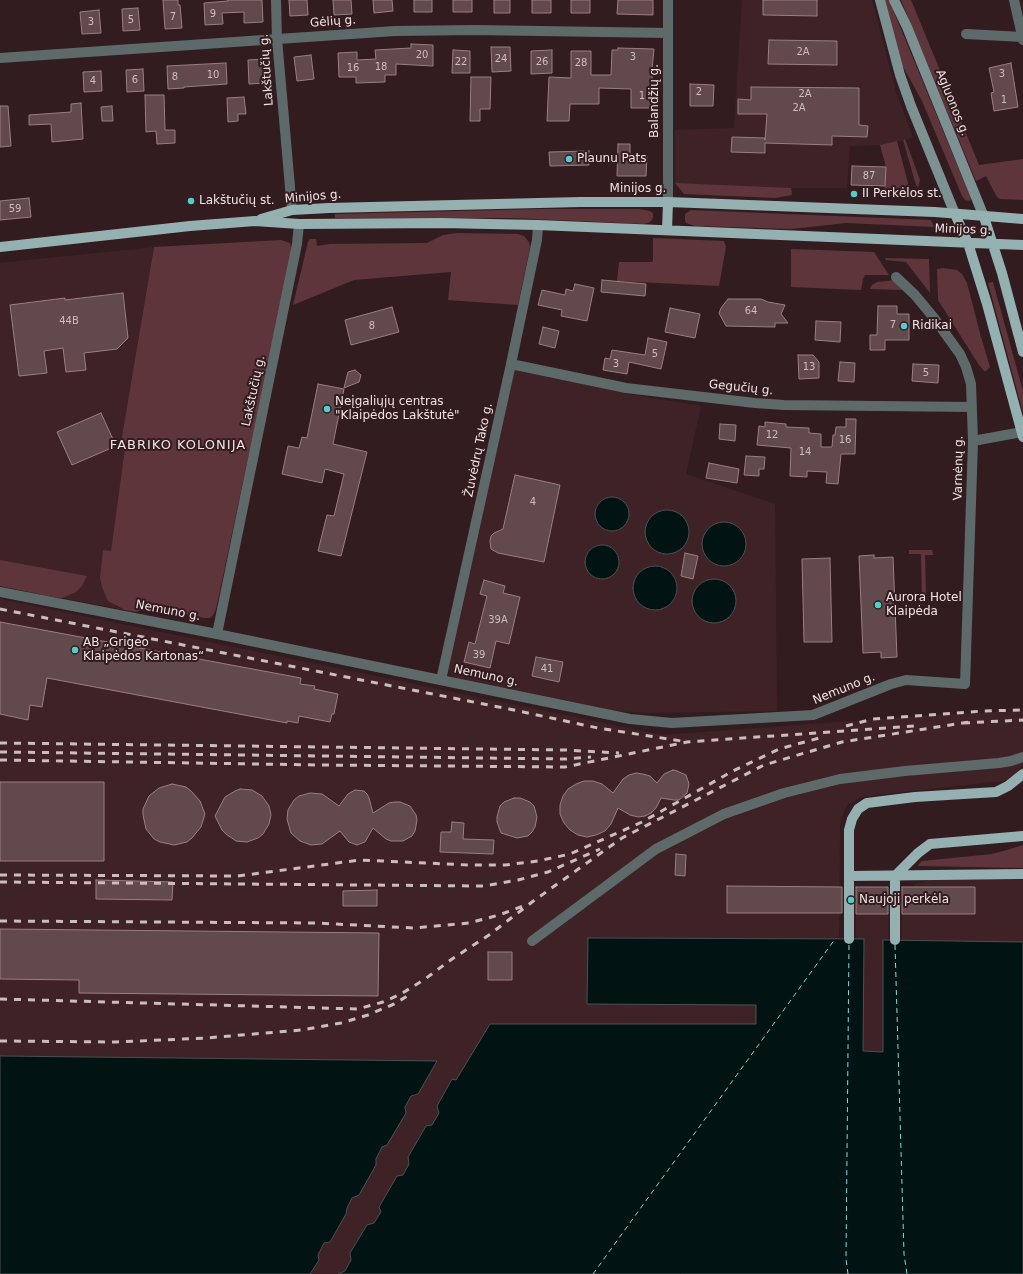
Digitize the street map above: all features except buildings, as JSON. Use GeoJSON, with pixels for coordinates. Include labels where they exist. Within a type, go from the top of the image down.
{"type":"FeatureCollection","features":[{"type":"Feature","properties":{"kind":"main road"},"geometry":{"type":"LineString","coordinates":[[880,0],[900,75],[913,112],[968,243],[987,304],[1023,434]]}},
{"type":"Feature","properties":{"kind":"main road","name":"Agluonos g."},"geometry":{"type":"LineString","coordinates":[[894,0],[907,27],[984,217]]}},
{"type":"Feature","properties":{"kind":"main road","name":"Minijos g."},"geometry":{"type":"LineString","coordinates":[[255,221],[292,210],[531,202],[668,202],[935,212],[1023,219]]}},
{"type":"Feature","properties":{"kind":"main road"},"geometry":{"type":"LineString","coordinates":[[667,230],[668,202]]}},
{"type":"Feature","properties":{"kind":"main road"},"geometry":{"type":"LineString","coordinates":[[984,217],[1023,352]]}},
{"type":"Feature","properties":{"kind":"main road","name":"Minijos g."},"geometry":{"type":"LineString","coordinates":[[0,247],[190,226],[255,221],[299,224],[442,223],[538,225],[1023,245]]}},
{"type":"Feature","properties":{"kind":"main road"},"geometry":{"type":"LineString","coordinates":[[849,939],[849,830],[852,819],[858,809],[867,803],[915,797],[996,792],[1008,786],[1023,774]]}},
{"type":"Feature","properties":{"kind":"main road"},"geometry":{"type":"LineString","coordinates":[[895,940],[896,876],[914,857],[930,844],[1023,836]]}},
{"type":"Feature","properties":{"kind":"main road"},"geometry":{"type":"LineString","coordinates":[[849,876],[1023,874]]}},
{"type":"Feature","properties":{"kind":"street","name":"Lakštučių g."},"geometry":{"type":"LineString","coordinates":[[276,0],[277,39],[292,210]]}},
{"type":"Feature","properties":{"kind":"street","name":"Balandžių g."},"geometry":{"type":"LineString","coordinates":[[668,0],[668,202]]}},
{"type":"Feature","properties":{"kind":"street"},"geometry":{"type":"LineString","coordinates":[[966,34],[1023,38],[1014,0]]}},
{"type":"Feature","properties":{"kind":"street","name":"Gėlių g."},"geometry":{"type":"LineString","coordinates":[[0,58],[395,31],[475,30],[668,33]]}},
{"type":"Feature","properties":{"kind":"street","name":"Lakštučių g."},"geometry":{"type":"LineString","coordinates":[[217,634],[297,244],[299,224]]}},
{"type":"Feature","properties":{"kind":"street","name":"Žuvėdrų Tako g."},"geometry":{"type":"LineString","coordinates":[[441,680],[511,364],[537,240],[538,225]]}},
{"type":"Feature","properties":{"kind":"street","name":"Varnėnų g."},"geometry":{"type":"LineString","coordinates":[[896,277],[915,295],[960,354],[971,384],[973,441],[965,684]]}},
{"type":"Feature","properties":{"kind":"street","name":"Gegučių g."},"geometry":{"type":"LineString","coordinates":[[511,364],[626,388],[755,403],[784,405],[972,407]]}},
{"type":"Feature","properties":{"kind":"street"},"geometry":{"type":"LineString","coordinates":[[973,441],[1023,434]]}},
{"type":"Feature","properties":{"kind":"street","name":"Nemuno g."},"geometry":{"type":"LineString","coordinates":[[0,592],[217,634],[630,719],[672,723],[814,715],[891,684],[906,680],[965,684]]}},
{"type":"Feature","properties":{"kind":"street"},"geometry":{"type":"LineString","coordinates":[[532,941],[656,849],[724,814],[784,793],[840,779],[905,771],[999,763],[1023,757]]}},
{"type":"Feature","properties":{"kind":"shaded area"},"geometry":{"type":"Polygon","coordinates":[[[742,0],[872,0],[896,92],[913,138],[880,145],[850,146],[847,188],[792,188],[792,195],[775,198],[684,194],[675,183],[675,130],[734,128],[742,0]]]}},
{"type":"Feature","properties":{"kind":"shaded area"},"geometry":{"type":"Polygon","coordinates":[[[884,0],[889,0],[970,196],[970,201],[965,200],[962,196],[922,101],[902,65],[884,0]]]}},
{"type":"Feature","properties":{"kind":"shaded area"},"geometry":{"type":"Polygon","coordinates":[[[901,0],[911,0],[979,165],[1023,159],[1023,200],[1000,199],[997,197],[986,176],[976,181],[901,0]]]}},
{"type":"Feature","properties":{"kind":"shaded area"},"geometry":{"type":"Polygon","coordinates":[[[905,139],[920,180],[918,188],[903,140],[905,139]]]}},
{"type":"Feature","properties":{"kind":"shaded area"},"geometry":{"type":"Polygon","coordinates":[[[897,141],[908,183],[907,189],[903,192],[884,191],[886,167],[880,145],[897,141]]]}},
{"type":"Feature","properties":{"kind":"shaded area"},"geometry":{"type":"Polygon","coordinates":[[[675,183],[791,188],[792,195],[775,198],[684,194],[675,183]]]}},
{"type":"Feature","properties":{"kind":"shaded area"},"geometry":{"type":"Polygon","coordinates":[[[539,209],[639,209],[650,211],[653,213],[653,217],[648,223],[643,224],[512,218],[335,218],[335,214],[539,209]]]}},
{"type":"Feature","properties":{"kind":"shaded area"},"geometry":{"type":"Polygon","coordinates":[[[691,210],[931,220],[934,227],[846,223],[791,229],[695,226],[686,223],[685,220],[685,214],[691,210]]]}},
{"type":"Feature","properties":{"kind":"shaded area"},"geometry":{"type":"Polygon","coordinates":[[[457,233],[518,234],[524,236],[529,242],[530,247],[518,305],[448,300],[451,272],[354,280],[293,305],[310,239],[316,239],[317,246],[330,244],[427,243],[443,235],[457,233]]]}},
{"type":"Feature","properties":{"kind":"shaded area"},"geometry":{"type":"Polygon","coordinates":[[[653,238],[724,241],[726,247],[719,286],[617,281],[619,262],[653,261],[653,238]]]}},
{"type":"Feature","properties":{"kind":"shaded area"},"geometry":{"type":"Polygon","coordinates":[[[281,240],[290,243],[292,251],[216,609],[210,618],[151,607],[136,612],[125,610],[108,601],[100,578],[103,550],[111,551],[125,448],[120,448],[154,247],[281,240]]]}},
{"type":"Feature","properties":{"kind":"shaded area"},"geometry":{"type":"Polygon","coordinates":[[[154,247],[120,447],[125,448],[111,551],[103,551],[115,606],[125,610],[0,586],[0,263],[154,247]]]}},
{"type":"Feature","properties":{"kind":"shaded area"},"geometry":{"type":"Polygon","coordinates":[[[791,249],[874,252],[889,275],[865,275],[861,290],[791,287],[791,249]]]}},
{"type":"Feature","properties":{"kind":"shaded area"},"geometry":{"type":"Polygon","coordinates":[[[885,258],[929,259],[930,293],[906,262],[886,260],[885,258]]]}},
{"type":"Feature","properties":{"kind":"shaded area"},"geometry":{"type":"Polygon","coordinates":[[[943,268],[957,270],[962,274],[967,283],[990,367],[986,371],[984,371],[979,365],[938,300],[937,269],[943,268]]]}},
{"type":"Feature","properties":{"kind":"shaded area"},"geometry":{"type":"Polygon","coordinates":[[[895,280],[902,290],[870,289],[872,285],[877,282],[895,280]]]}},
{"type":"Feature","properties":{"kind":"shaded area"},"geometry":{"type":"Polygon","coordinates":[[[993,282],[1023,391],[1023,413],[988,283],[993,282]]]}},
{"type":"Feature","properties":{"kind":"shaded area"},"geometry":{"type":"Polygon","coordinates":[[[515,369],[633,395],[701,406],[686,474],[775,504],[777,711],[648,713],[616,711],[457,679],[452,675],[449,669],[515,369]]]}},
{"type":"Feature","properties":{"kind":"shaded area"},"geometry":{"type":"Polygon","coordinates":[[[609,497],[615,497],[624,502],[628,508],[628,520],[624,526],[615,531],[609,531],[600,526],[595,517],[595,511],[600,502],[609,497]]]}},
{"type":"Feature","properties":{"kind":"shaded area"},"geometry":{"type":"Polygon","coordinates":[[[663,510],[671,510],[683,516],[689,528],[689,536],[683,548],[671,554],[663,554],[651,548],[645,536],[645,528],[651,516],[663,510]]]}},
{"type":"Feature","properties":{"kind":"shaded area"},"geometry":{"type":"Polygon","coordinates":[[[720,522],[728,522],[740,528],[746,540],[746,548],[740,560],[728,566],[720,566],[708,560],[702,548],[702,540],[708,528],[720,522]]]}},
{"type":"Feature","properties":{"kind":"shaded area"},"geometry":{"type":"Polygon","coordinates":[[[599,545],[605,545],[614,550],[618,556],[618,568],[614,574],[605,579],[599,579],[590,574],[585,565],[585,559],[590,550],[599,545]]]}},
{"type":"Feature","properties":{"kind":"shaded area"},"geometry":{"type":"Polygon","coordinates":[[[909,550],[932,550],[933,555],[925,555],[926,598],[922,598],[921,554],[909,554],[909,550]]]}},
{"type":"Feature","properties":{"kind":"shaded area"},"geometry":{"type":"Polygon","coordinates":[[[0,560],[87,576],[82,586],[76,592],[62,598],[53,597],[0,586],[0,560]]]}},
{"type":"Feature","properties":{"kind":"shaded area"},"geometry":{"type":"Polygon","coordinates":[[[651,566],[659,566],[671,572],[677,584],[677,592],[671,604],[659,610],[651,610],[639,604],[633,592],[633,584],[639,572],[651,566]]]}},
{"type":"Feature","properties":{"kind":"shaded area"},"geometry":{"type":"Polygon","coordinates":[[[710,579],[718,579],[730,585],[736,597],[736,605],[730,617],[718,623],[710,623],[698,617],[692,605],[692,597],[698,585],[710,579]]]}},
{"type":"Feature","properties":{"kind":"shaded area"},"geometry":{"type":"Polygon","coordinates":[[[0,599],[662,735],[935,715],[1023,711],[1023,764],[1013,776],[1003,781],[867,796],[859,798],[847,805],[840,825],[839,939],[588,938],[587,1004],[756,1005],[756,1024],[490,1024],[456,1081],[452,1079],[437,1106],[439,1113],[432,1125],[426,1126],[408,1157],[409,1164],[374,1224],[367,1225],[350,1253],[352,1260],[345,1271],[338,1274],[310,1274],[319,1260],[318,1255],[324,1243],[330,1241],[346,1214],[347,1208],[353,1198],[359,1195],[382,1147],[387,1145],[411,1096],[418,1094],[436,1061],[0,1056],[0,599]]]}},
{"type":"Feature","properties":{"kind":"shaded area"},"geometry":{"type":"Polygon","coordinates":[[[1023,845],[1023,868],[918,865],[922,861],[992,854],[1023,845]]]}},
{"type":"Feature","properties":{"kind":"shaded area"},"geometry":{"type":"Polygon","coordinates":[[[932,879],[1023,880],[1023,942],[902,940],[902,905],[910,889],[916,884],[932,879]]]}},
{"type":"Feature","properties":{"kind":"shaded area"},"geometry":{"type":"Polygon","coordinates":[[[856,894],[889,894],[888,940],[883,940],[883,1052],[863,1051],[864,940],[856,939],[856,894]]]}},
{"type":"Feature","properties":{"kind":"shaded area"},"geometry":{"type":"Polygon","coordinates":[[[588,938],[864,939],[863,1051],[883,1052],[883,940],[1023,942],[1023,1274],[338,1274],[345,1271],[351,1260],[350,1253],[367,1225],[374,1223],[381,1212],[379,1207],[397,1176],[403,1175],[409,1164],[408,1157],[426,1126],[432,1125],[439,1113],[437,1106],[452,1079],[456,1080],[490,1024],[756,1024],[756,1005],[587,1004],[588,938]]]}},
{"type":"Feature","properties":{"kind":"shaded area"},"geometry":{"type":"Polygon","coordinates":[[[0,1056],[437,1061],[418,1094],[411,1096],[405,1107],[406,1113],[387,1145],[382,1147],[376,1159],[376,1165],[359,1195],[352,1198],[346,1214],[330,1242],[324,1243],[318,1255],[319,1260],[310,1274],[0,1274],[0,1056]]]}},
{"type":"Feature","properties":{"kind":"ferry route"},"geometry":{"type":"LineString","coordinates":[[593,1274],[835,939]]}},
{"type":"Feature","properties":{"kind":"ferry route"},"geometry":{"type":"LineString","coordinates":[[848,1274],[846,1259],[849,944]]}},
{"type":"Feature","properties":{"kind":"ferry route"},"geometry":{"type":"LineString","coordinates":[[895,945],[904,1254],[907,1274]]}},
{"type":"Feature","properties":{"kind":"railway"},"geometry":{"type":"LineString","coordinates":[[0,609],[509,709],[598,728],[681,741]]}},
{"type":"Feature","properties":{"kind":"railway"},"geometry":{"type":"LineString","coordinates":[[846,726],[873,719],[983,711],[1023,710]]}},
{"type":"Feature","properties":{"kind":"railway"},"geometry":{"type":"LineString","coordinates":[[963,723],[1023,720]]}},
{"type":"Feature","properties":{"kind":"railway"},"geometry":{"type":"LineString","coordinates":[[0,999],[358,1009],[383,1002],[401,994],[425,979],[489,935],[532,902],[622,838],[764,765],[842,742],[969,722]]}},
{"type":"Feature","properties":{"kind":"railway"},"geometry":{"type":"LineString","coordinates":[[0,760],[565,767],[687,742],[915,726]]}},
{"type":"Feature","properties":{"kind":"railway"},"geometry":{"type":"LineString","coordinates":[[0,875],[238,876],[360,860],[469,865],[505,865],[538,861],[570,854],[642,822],[733,771],[779,749],[823,737]]}},
{"type":"Feature","properties":{"kind":"railway"},"geometry":{"type":"LineString","coordinates":[[0,743],[565,750],[619,753]]}},
{"type":"Feature","properties":{"kind":"railway"},"geometry":{"type":"LineString","coordinates":[[0,752],[566,759],[591,757]]}},
{"type":"Feature","properties":{"kind":"railway"},"geometry":{"type":"LineString","coordinates":[[0,882],[484,886],[518,880],[548,872],[600,849]]}},
{"type":"Feature","properties":{"kind":"railway"},"geometry":{"type":"LineString","coordinates":[[0,921],[315,923],[414,928],[469,923],[499,915],[523,906]]}},
{"type":"Feature","properties":{"kind":"railway"},"geometry":{"type":"LineString","coordinates":[[0,1041],[116,1042],[206,1038],[302,1030],[341,1023],[368,1015],[394,1004],[409,995]]}},
{"type":"Feature","properties":{"kind":"place","name":"Plaunu Pats"},"geometry":{"type":"Point","coordinates":[569,159]}},
{"type":"Feature","properties":{"kind":"place","name":"II Perkėlos st."},"geometry":{"type":"Point","coordinates":[854,194]}},
{"type":"Feature","properties":{"kind":"place","name":"Lakštučių st."},"geometry":{"type":"Point","coordinates":[191,201]}},
{"type":"Feature","properties":{"kind":"place","name":"Ridikai"},"geometry":{"type":"Point","coordinates":[904,326]}},
{"type":"Feature","properties":{"kind":"place","name":"Neįgaliųjų centras \"Klaipėdos Lakštutė\""},"geometry":{"type":"Point","coordinates":[327,409]}},
{"type":"Feature","properties":{"kind":"place","name":"Aurora Hotel Klaipėda"},"geometry":{"type":"Point","coordinates":[878,605]}},
{"type":"Feature","properties":{"kind":"place","name":"AB „Grigeo Klaipėdos Kartonas“"},"geometry":{"type":"Point","coordinates":[75,650]}},
{"type":"Feature","properties":{"kind":"place","name":"Naujoji perkėla"},"geometry":{"type":"Point","coordinates":[851,900]}},
{"type":"Feature","properties":{"kind":"district","name":"FABRIKO KOLONIJA"},"geometry":{"type":"Point","coordinates":[178,446]}}]}
